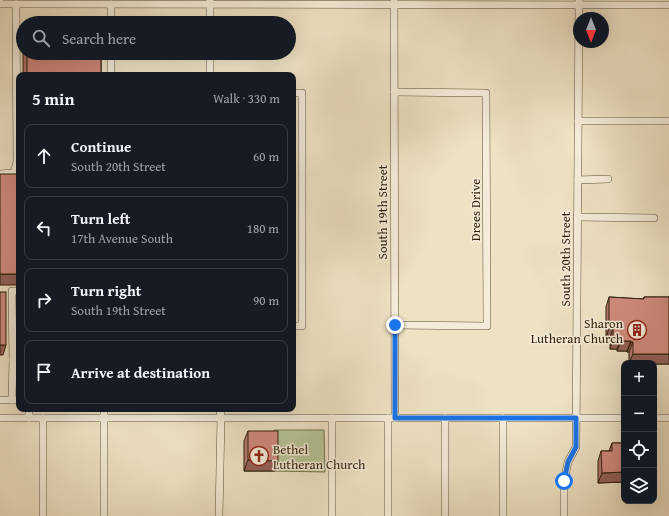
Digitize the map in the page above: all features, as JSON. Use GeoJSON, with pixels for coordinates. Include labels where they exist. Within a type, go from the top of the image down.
{"type":"FeatureCollection","features":[{"type":"Feature","properties":{"kind":"street"},"geometry":{"type":"LineString","coordinates":[[210,2],[210,16]]}},
{"type":"Feature","properties":{"kind":"street","name":"South 19th Street"},"geometry":{"type":"LineString","coordinates":[[388,516],[395,325],[394,2]]}},
{"type":"Feature","properties":{"kind":"street"},"geometry":{"type":"LineString","coordinates":[[0,3],[579,2],[669,5]]}},
{"type":"Feature","properties":{"kind":"street","name":"South 20th Street"},"geometry":{"type":"LineString","coordinates":[[564,516],[564,481],[568,462],[576,447],[579,2]]}},
{"type":"Feature","properties":{"kind":"street"},"geometry":{"type":"LineString","coordinates":[[16,4],[16,16]]}},
{"type":"Feature","properties":{"kind":"street"},"geometry":{"type":"LineString","coordinates":[[111,4],[111,16]]}},
{"type":"Feature","properties":{"kind":"street"},"geometry":{"type":"LineString","coordinates":[[16,60],[16,72]]}},
{"type":"Feature","properties":{"kind":"street"},"geometry":{"type":"LineString","coordinates":[[111,60],[111,72]]}},
{"type":"Feature","properties":{"kind":"street"},"geometry":{"type":"LineString","coordinates":[[210,60],[210,72]]}},
{"type":"Feature","properties":{"kind":"street","name":"Drees Drive"},"geometry":{"type":"LineString","coordinates":[[394,92],[486,93],[487,186],[487,326],[395,325]]}},
{"type":"Feature","properties":{"kind":"street"},"geometry":{"type":"LineString","coordinates":[[296,93],[302,93],[302,326],[296,326]]}},
{"type":"Feature","properties":{"kind":"street"},"geometry":{"type":"LineString","coordinates":[[578,121],[669,121]]}},
{"type":"Feature","properties":{"kind":"street"},"geometry":{"type":"LineString","coordinates":[[0,174],[14,173],[16,166]]}},
{"type":"Feature","properties":{"kind":"street"},"geometry":{"type":"LineString","coordinates":[[578,180],[608,179]]}},
{"type":"Feature","properties":{"kind":"street"},"geometry":{"type":"LineString","coordinates":[[578,217],[654,218]]}},
{"type":"Feature","properties":{"kind":"street"},"geometry":{"type":"LineString","coordinates":[[0,400],[15,400],[16,360],[12,291],[16,291]]}},
{"type":"Feature","properties":{"kind":"street"},"geometry":{"type":"LineString","coordinates":[[29,412],[29,418]]}},
{"type":"Feature","properties":{"kind":"street"},"geometry":{"type":"LineString","coordinates":[[104,412],[104,516]]}},
{"type":"Feature","properties":{"kind":"street"},"geometry":{"type":"LineString","coordinates":[[152,412],[152,418]]}},
{"type":"Feature","properties":{"kind":"street"},"geometry":{"type":"LineString","coordinates":[[219,516],[220,412]]}},
{"type":"Feature","properties":{"kind":"street"},"geometry":{"type":"LineString","coordinates":[[0,418],[621,418]]}},
{"type":"Feature","properties":{"kind":"street"},"geometry":{"type":"LineString","coordinates":[[43,418],[43,516]]}},
{"type":"Feature","properties":{"kind":"street"},"geometry":{"type":"LineString","coordinates":[[332,418],[332,516]]}},
{"type":"Feature","properties":{"kind":"street"},"geometry":{"type":"LineString","coordinates":[[445,418],[445,516]]}},
{"type":"Feature","properties":{"kind":"street"},"geometry":{"type":"LineString","coordinates":[[503,418],[503,516]]}},
{"type":"Feature","properties":{"kind":"street"},"geometry":{"type":"LineString","coordinates":[[657,418],[669,418]]}},
{"type":"Feature","properties":{"kind":"green space"},"geometry":{"type":"Polygon","coordinates":[[[274,430],[324,430],[325,472],[275,471],[274,430]]]}},
{"type":"Feature","properties":{"kind":"building"},"geometry":{"type":"Polygon","coordinates":[[[27,60],[101,60],[101,72],[27,72],[27,60]]]}},
{"type":"Feature","properties":{"kind":"building"},"geometry":{"type":"Polygon","coordinates":[[[0,174],[16,174],[16,274],[0,274],[0,174]]]}},
{"type":"Feature","properties":{"kind":"building"},"geometry":{"type":"Polygon","coordinates":[[[0,292],[6,292],[6,345],[0,345],[0,292]]]}},
{"type":"Feature","properties":{"kind":"building","name":"Sharon Lutheran Church"},"geometry":{"type":"Polygon","coordinates":[[[609,297],[644,299],[644,297],[669,297],[669,354],[633,354],[633,342],[613,339],[613,328],[609,328],[609,297]]]}},
{"type":"Feature","properties":{"kind":"building"},"geometry":{"type":"Polygon","coordinates":[[[248,431],[278,431],[278,461],[248,460],[248,431]]]}},
{"type":"Feature","properties":{"kind":"building"},"geometry":{"type":"Polygon","coordinates":[[[612,443],[621,443],[621,472],[602,473],[601,451],[612,451],[612,443]]]}},
{"type":"Feature","properties":{"kind":"place","name":"Sharon Lutheran Church"},"geometry":{"type":"Point","coordinates":[637,330]}},
{"type":"Feature","properties":{"kind":"place","name":"Bethel Lutheran Church"},"geometry":{"type":"Point","coordinates":[259,456]}},
{"type":"Feature","properties":{"kind":"route"},"geometry":{"type":"LineString","coordinates":[[395,325],[395,418],[576,418],[576,447],[568,462],[564,481]]}}]}
